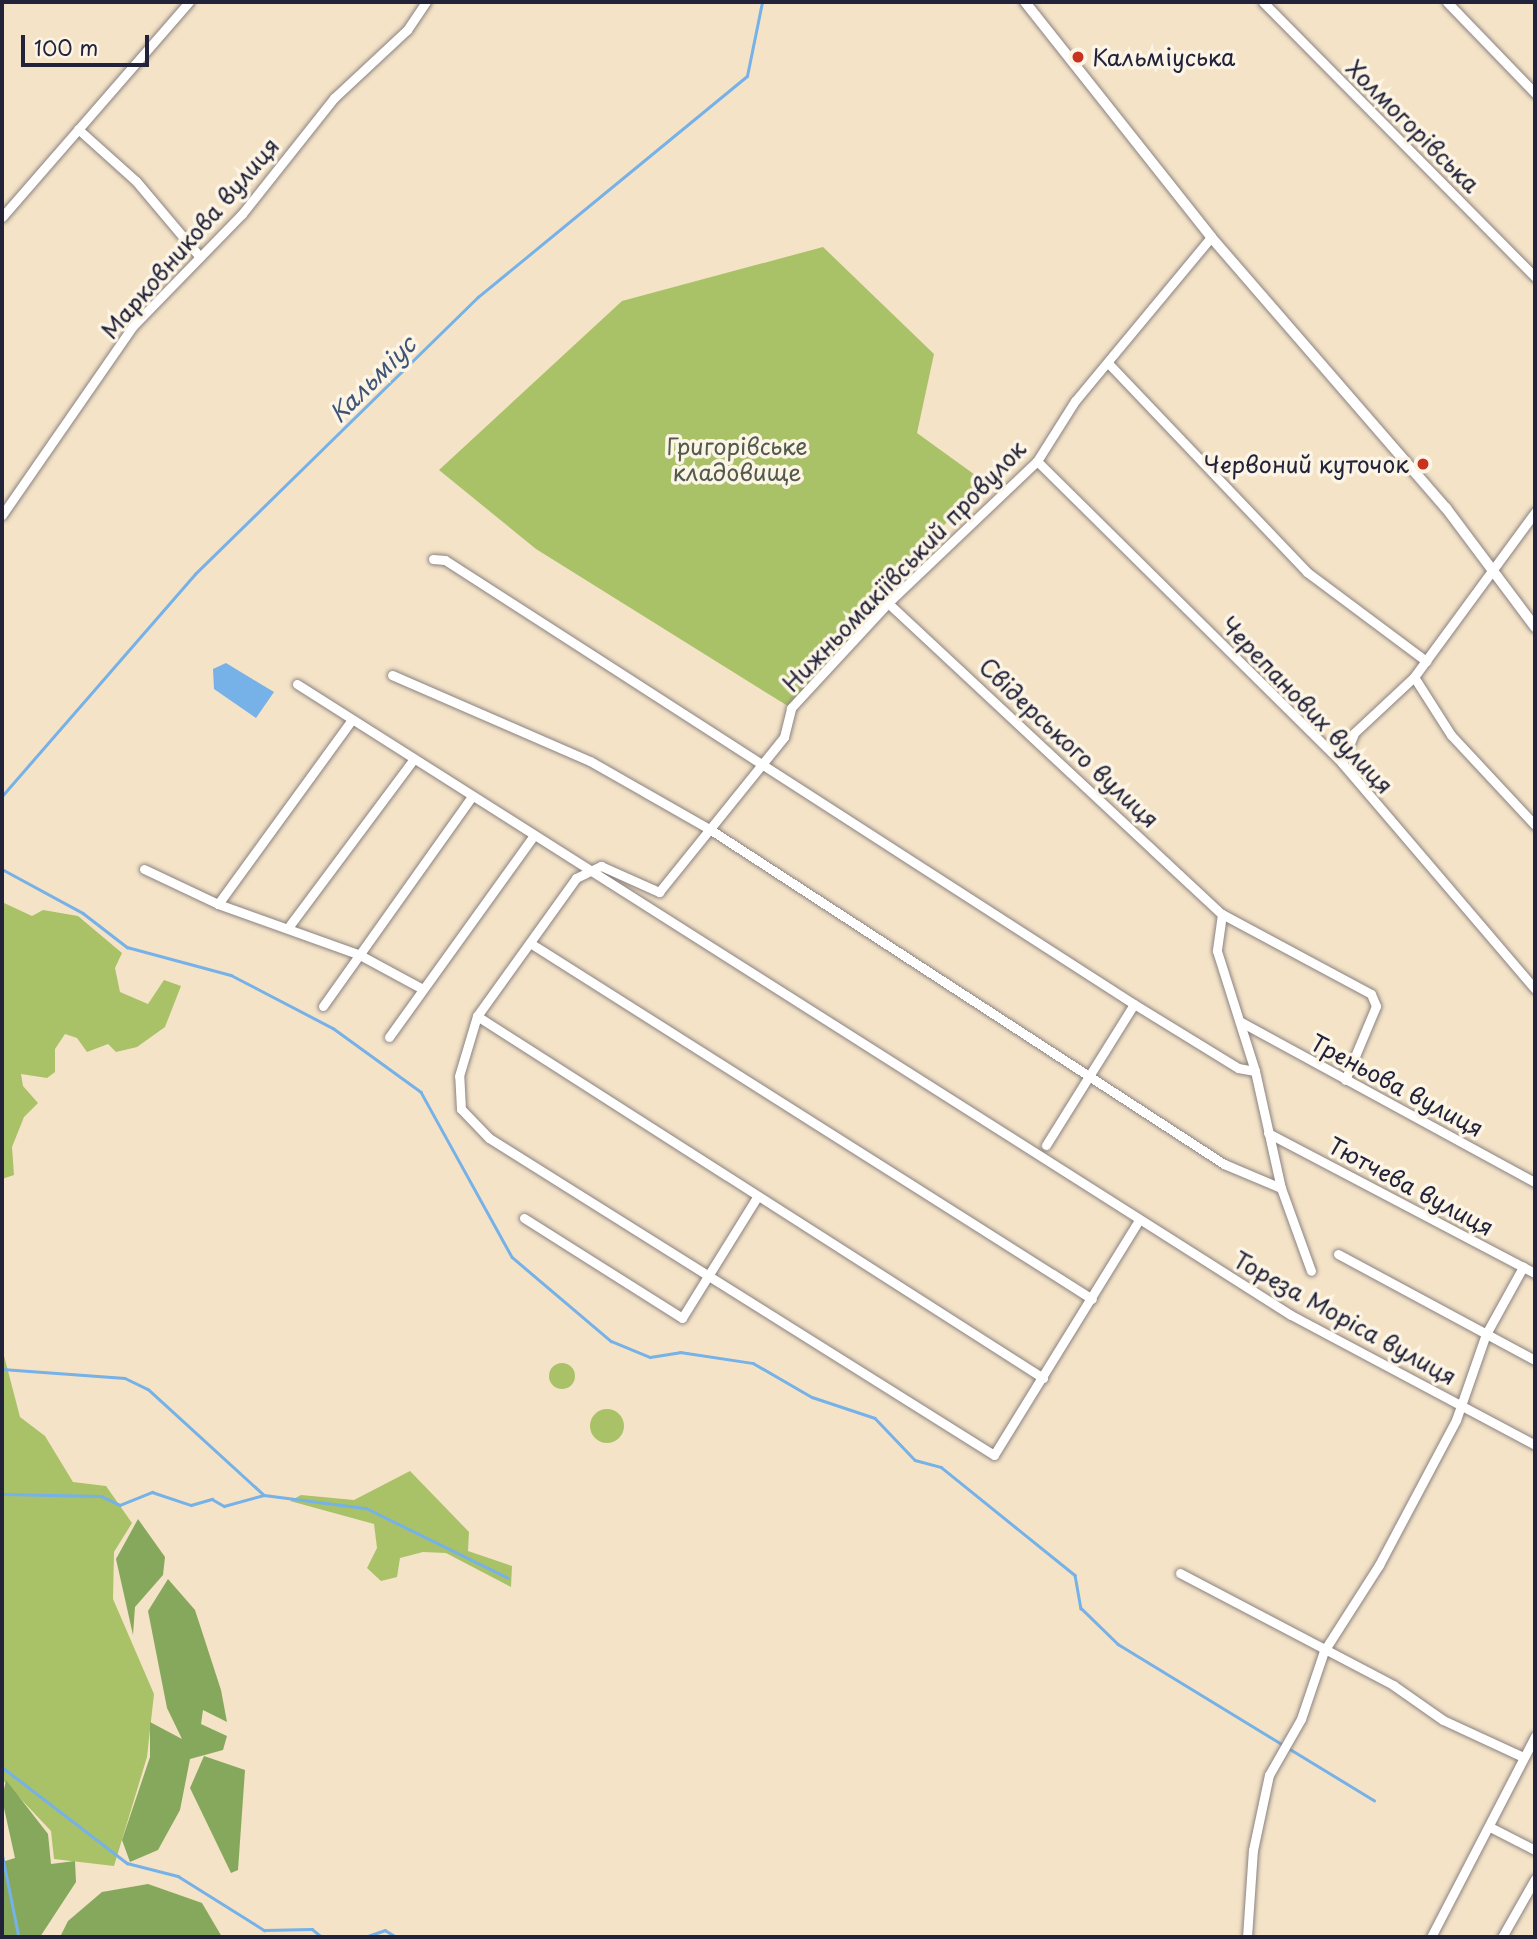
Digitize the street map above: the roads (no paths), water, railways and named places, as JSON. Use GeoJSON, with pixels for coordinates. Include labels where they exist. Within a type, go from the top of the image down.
{"type":"FeatureCollection","features":[{"type":"Feature","properties":{"kind":"street"},"geometry":{"type":"LineString","coordinates":[[2,218],[189,2]]}},
{"type":"Feature","properties":{"kind":"street","name":"Марковникова вулиця"},"geometry":{"type":"LineString","coordinates":[[2,514],[133,327],[200,257],[334,98],[407,30],[426,2]]}},
{"type":"Feature","properties":{"kind":"street"},"geometry":{"type":"LineString","coordinates":[[1025,2],[1211,237],[1492,570],[1535,627]]}},
{"type":"Feature","properties":{"kind":"street","name":"Холмогорівська"},"geometry":{"type":"LineString","coordinates":[[1263,2],[1535,277]]}},
{"type":"Feature","properties":{"kind":"street"},"geometry":{"type":"LineString","coordinates":[[1447,2],[1535,93]]}},
{"type":"Feature","properties":{"kind":"street"},"geometry":{"type":"LineString","coordinates":[[78,129],[136,181],[200,257]]}},
{"type":"Feature","properties":{"kind":"street","name":"Нижньомакіївський провулок"},"geometry":{"type":"LineString","coordinates":[[590,869],[601,866],[659,892],[784,737],[791,708],[888,603],[1037,461],[1075,401],[1110,364],[1211,237]]}},
{"type":"Feature","properties":{"kind":"street"},"geometry":{"type":"LineString","coordinates":[[1110,364],[1307,572],[1426,661]]}},
{"type":"Feature","properties":{"kind":"street","name":"Черепанових вулиця"},"geometry":{"type":"LineString","coordinates":[[1037,461],[1342,763],[1535,989]]}},
{"type":"Feature","properties":{"kind":"street"},"geometry":{"type":"LineString","coordinates":[[1342,763],[1354,733],[1414,677],[1535,512]]}},
{"type":"Feature","properties":{"kind":"street"},"geometry":{"type":"LineString","coordinates":[[433,559],[445,560],[761,768],[1134,1004],[1238,1068],[1255,1071]]}},
{"type":"Feature","properties":{"kind":"street","name":"Свiдерського вулиця"},"geometry":{"type":"LineString","coordinates":[[888,603],[1222,914],[1376,1000],[1345,1080]]}},
{"type":"Feature","properties":{"kind":"street"},"geometry":{"type":"LineString","coordinates":[[392,675],[590,761],[711,830],[1088,1077],[1234,1169],[1281,1188]]}},
{"type":"Feature","properties":{"kind":"street"},"geometry":{"type":"LineString","coordinates":[[1414,677],[1451,734],[1535,825]]}},
{"type":"Feature","properties":{"kind":"street"},"geometry":{"type":"LineString","coordinates":[[297,684],[532,838],[590,869],[576,878],[477,1016],[459,1076],[461,1109],[470,1122],[710,1278],[994,1455],[1093,1299],[1139,1220]]}},
{"type":"Feature","properties":{"kind":"street"},"geometry":{"type":"LineString","coordinates":[[218,904],[351,721]]}},
{"type":"Feature","properties":{"kind":"street"},"geometry":{"type":"LineString","coordinates":[[290,925],[413,760]]}},
{"type":"Feature","properties":{"kind":"street"},"geometry":{"type":"LineString","coordinates":[[323,1006],[471,798]]}},
{"type":"Feature","properties":{"kind":"street"},"geometry":{"type":"LineString","coordinates":[[389,1037],[421,988],[532,838]]}},
{"type":"Feature","properties":{"kind":"street"},"geometry":{"type":"LineString","coordinates":[[144,869],[218,904],[290,925],[358,954],[421,988]]}},
{"type":"Feature","properties":{"kind":"street","name":"Тореза Моріса вулиця"},"geometry":{"type":"LineString","coordinates":[[590,869],[1291,1315],[1535,1445]]}},
{"type":"Feature","properties":{"kind":"street"},"geometry":{"type":"LineString","coordinates":[[1222,914],[1217,951],[1255,1071],[1281,1188],[1311,1271]]}},
{"type":"Feature","properties":{"kind":"street"},"geometry":{"type":"LineString","coordinates":[[530,943],[1093,1299]]}},
{"type":"Feature","properties":{"kind":"street"},"geometry":{"type":"LineString","coordinates":[[1046,1145],[1134,1004]]}},
{"type":"Feature","properties":{"kind":"street"},"geometry":{"type":"LineString","coordinates":[[477,1016],[757,1198],[1043,1378]]}},
{"type":"Feature","properties":{"kind":"street","name":"Треньова вулиця"},"geometry":{"type":"LineString","coordinates":[[1241,1022],[1535,1182]]}},
{"type":"Feature","properties":{"kind":"street","name":"Тютчева вулиця"},"geometry":{"type":"LineString","coordinates":[[1268,1133],[1535,1273]]}},
{"type":"Feature","properties":{"kind":"street"},"geometry":{"type":"LineString","coordinates":[[524,1218],[676,1317],[687,1314],[757,1198]]}},
{"type":"Feature","properties":{"kind":"street"},"geometry":{"type":"LineString","coordinates":[[1338,1254],[1535,1360]]}},
{"type":"Feature","properties":{"kind":"street"},"geometry":{"type":"LineString","coordinates":[[1247,1937],[1253,1850],[1269,1775],[1301,1719],[1324,1651],[1380,1565],[1461,1404],[1486,1334],[1523,1267]]}},
{"type":"Feature","properties":{"kind":"street"},"geometry":{"type":"LineString","coordinates":[[1180,1573],[1393,1685],[1443,1720],[1523,1757]]}},
{"type":"Feature","properties":{"kind":"street"},"geometry":{"type":"LineString","coordinates":[[1431,1937],[1535,1736]]}},
{"type":"Feature","properties":{"kind":"street"},"geometry":{"type":"LineString","coordinates":[[1490,1827],[1535,1850]]}},
{"type":"Feature","properties":{"kind":"street"},"geometry":{"type":"LineString","coordinates":[[1502,1937],[1535,1879]]}},
{"type":"Feature","properties":{"kind":"water"},"geometry":{"type":"Polygon","coordinates":[[[226,663],[274,692],[256,718],[214,689],[213,669],[226,663]]]}},
{"type":"Feature","properties":{"kind":"waterway","name":"Кальміус"},"geometry":{"type":"LineString","coordinates":[[2,796],[195,574],[478,297],[747,76],[762,2]]}},
{"type":"Feature","properties":{"kind":"waterway"},"geometry":{"type":"LineString","coordinates":[[2,869],[83,913],[127,947],[231,975],[333,1028],[421,1092],[512,1257],[611,1341],[650,1357],[680,1352],[753,1363],[812,1397],[875,1418],[915,1460],[941,1467],[1075,1575],[1081,1608],[1118,1644],[1374,1800]]}},
{"type":"Feature","properties":{"kind":"waterway"},"geometry":{"type":"LineString","coordinates":[[2,1369],[125,1378],[148,1389],[264,1495],[366,1508],[508,1578]]}},
{"type":"Feature","properties":{"kind":"waterway"},"geometry":{"type":"LineString","coordinates":[[2,1494],[101,1496],[120,1505],[152,1492],[191,1505],[212,1499],[224,1506],[264,1495]]}},
{"type":"Feature","properties":{"kind":"waterway"},"geometry":{"type":"LineString","coordinates":[[2,1767],[127,1863],[178,1876],[264,1930],[312,1929],[322,1937]]}},
{"type":"Feature","properties":{"kind":"waterway","name":"Кальміус"},"geometry":{"type":"LineString","coordinates":[[2,1853],[19,1937]]}},
{"type":"Feature","properties":{"kind":"waterway"},"geometry":{"type":"LineString","coordinates":[[365,1937],[385,1930],[396,1937]]}},
{"type":"Feature","properties":{"kind":"place","name":"Кальміуська"},"geometry":{"type":"Point","coordinates":[1078,57]}},
{"type":"Feature","properties":{"kind":"place","name":"Червоний куточок"},"geometry":{"type":"Point","coordinates":[1423,464]}},
{"type":"Feature","properties":{"kind":"park label","name":"Григорівське кладовище"},"geometry":{"type":"Point","coordinates":[737,459]}}]}
